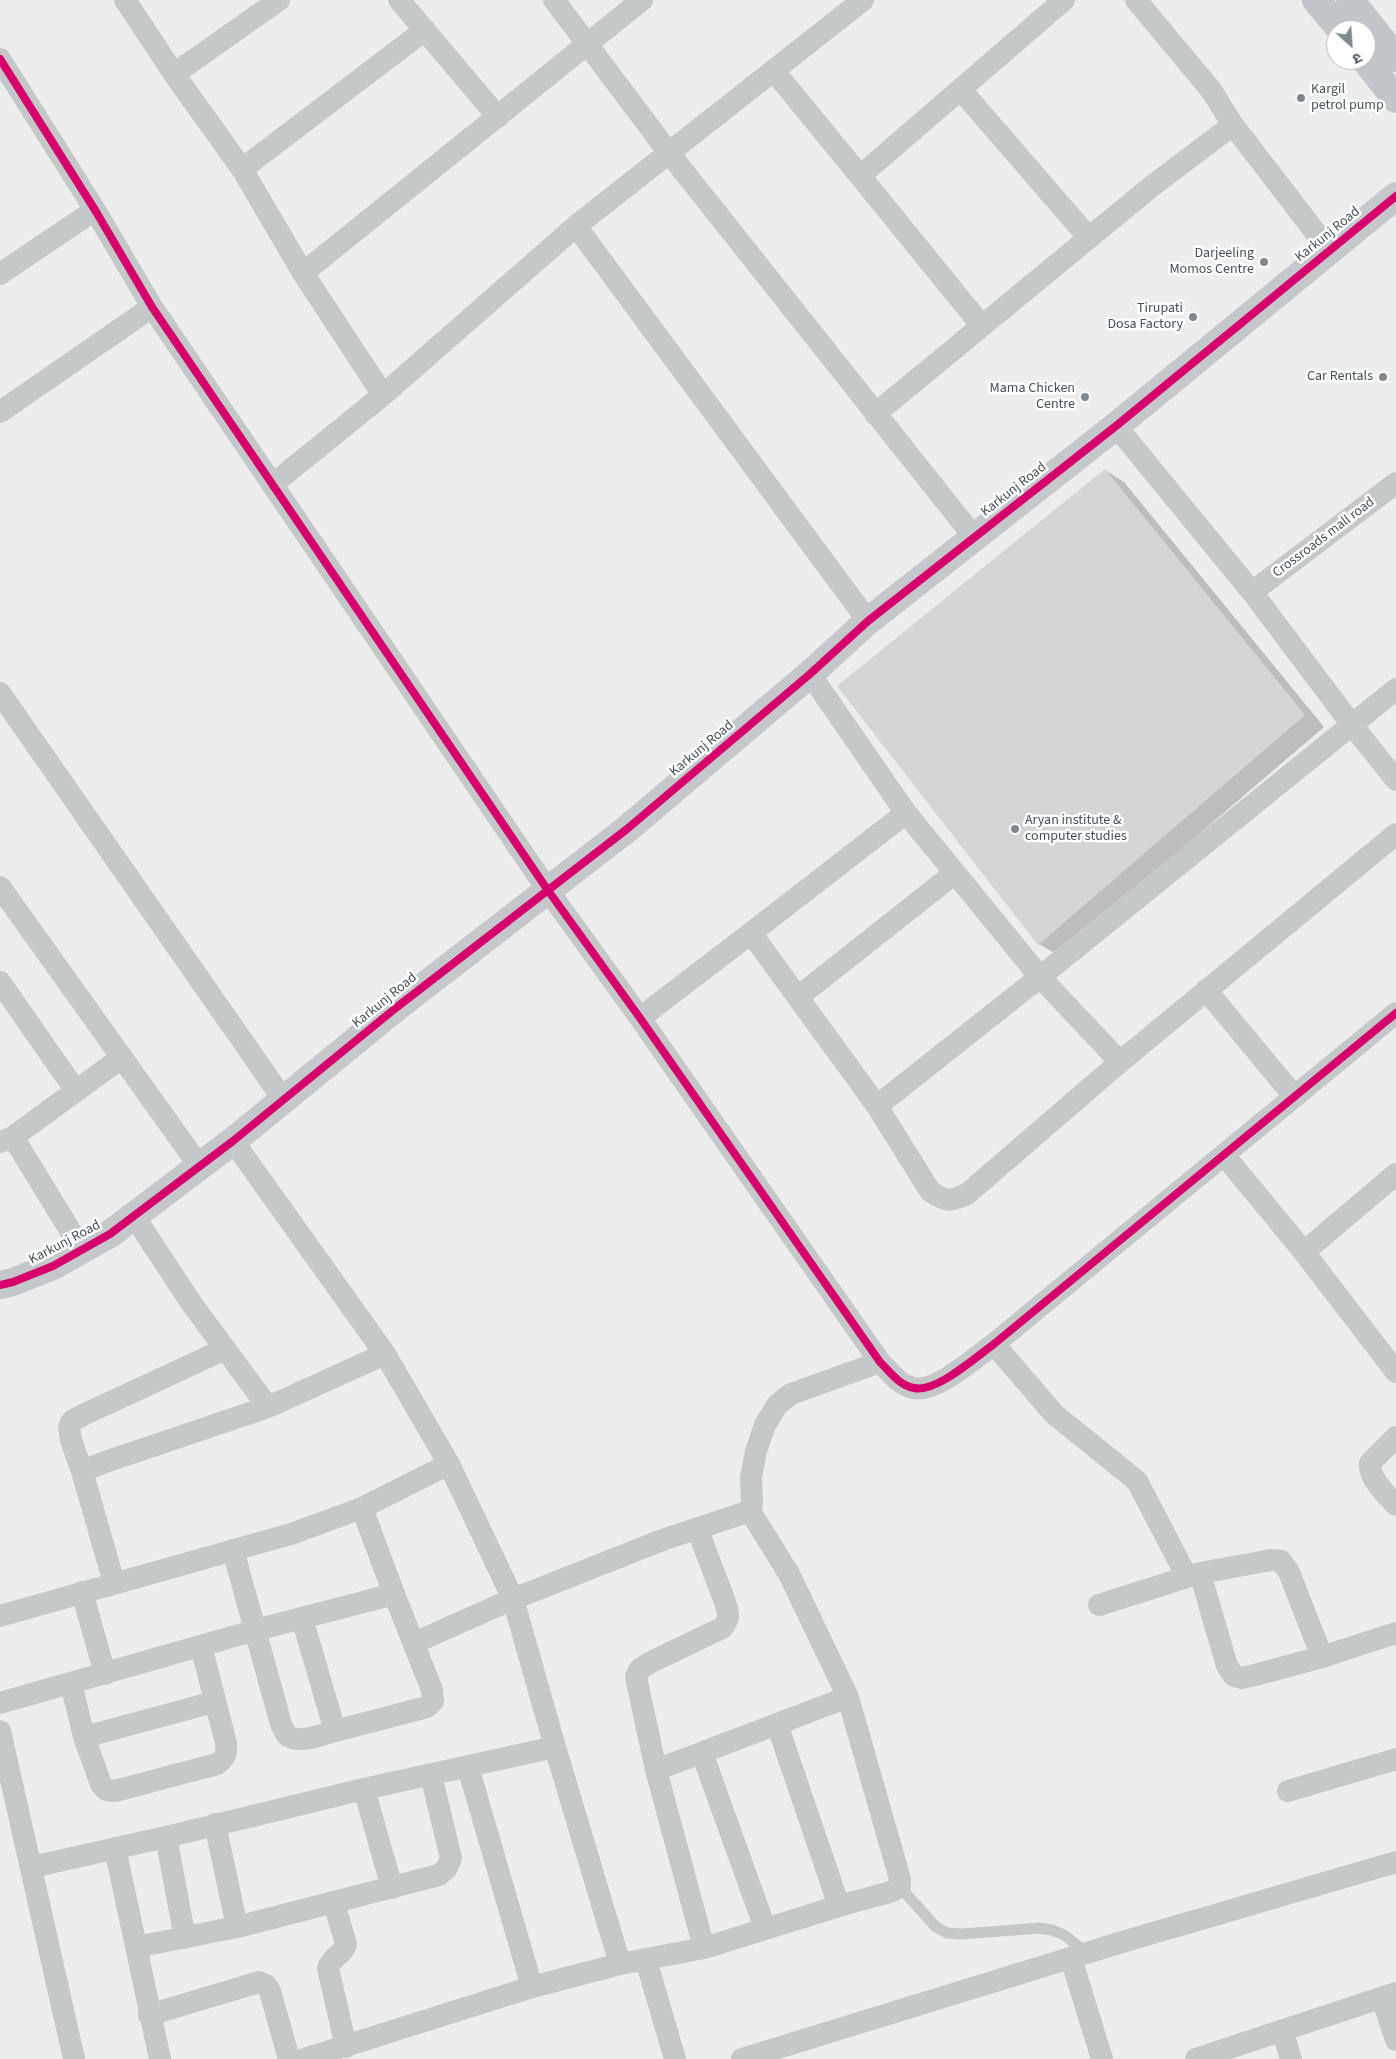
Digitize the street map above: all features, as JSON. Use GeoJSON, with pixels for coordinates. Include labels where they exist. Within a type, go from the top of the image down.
{"type":"FeatureCollection","features":[{"type":"Feature","properties":{"kind":"main road"},"geometry":{"type":"LineString","coordinates":[[1316,0],[1332,20]]}},
{"type":"Feature","properties":{"kind":"main road"},"geometry":{"type":"LineString","coordinates":[[1350,0],[1396,58]]}},
{"type":"Feature","properties":{"kind":"main road"},"geometry":{"type":"LineString","coordinates":[[1373,70],[1396,99]]}},
{"type":"Feature","properties":{"kind":"street"},"geometry":{"type":"LineString","coordinates":[[125,0],[174,74],[242,169],[303,273],[383,395]]}},
{"type":"Feature","properties":{"kind":"street"},"geometry":{"type":"LineString","coordinates":[[174,74],[279,0]]}},
{"type":"Feature","properties":{"kind":"street"},"geometry":{"type":"LineString","coordinates":[[399,0],[498,117]]}},
{"type":"Feature","properties":{"kind":"street"},"geometry":{"type":"LineString","coordinates":[[554,0],[669,153],[974,537]]}},
{"type":"Feature","properties":{"kind":"street"},"geometry":{"type":"LineString","coordinates":[[303,273],[642,0]]}},
{"type":"Feature","properties":{"kind":"street"},"geometry":{"type":"LineString","coordinates":[[274,484],[383,395],[576,226],[863,0]]}},
{"type":"Feature","properties":{"kind":"street"},"geometry":{"type":"LineString","coordinates":[[860,176],[1064,0]]}},
{"type":"Feature","properties":{"kind":"street"},"geometry":{"type":"LineString","coordinates":[[1136,0],[1211,90],[1233,125],[1329,250]]}},
{"type":"Feature","properties":{"kind":"street"},"geometry":{"type":"LineString","coordinates":[[242,169],[425,30]]}},
{"type":"Feature","properties":{"kind":"street"},"geometry":{"type":"LineString","coordinates":[[0,60],[152,307],[274,484],[547,889],[640,1018],[880,1362],[900,1382],[914,1389],[932,1386],[955,1373],[994,1344],[1396,1014]]}},
{"type":"Feature","properties":{"kind":"street"},"geometry":{"type":"LineString","coordinates":[[774,71],[982,326]]}},
{"type":"Feature","properties":{"kind":"street"},"geometry":{"type":"LineString","coordinates":[[961,90],[1089,238]]}},
{"type":"Feature","properties":{"kind":"street"},"geometry":{"type":"LineString","coordinates":[[875,414],[1152,186],[1233,125]]}},
{"type":"Feature","properties":{"kind":"street","name":"Karkunj Road"},"geometry":{"type":"LineString","coordinates":[[0,1285],[54,1266],[110,1234],[200,1167],[547,889],[627,828],[810,674],[868,622],[1116,426],[1396,196]]}},
{"type":"Feature","properties":{"kind":"street"},"geometry":{"type":"LineString","coordinates":[[0,274],[94,210]]}},
{"type":"Feature","properties":{"kind":"street"},"geometry":{"type":"LineString","coordinates":[[576,226],[868,622]]}},
{"type":"Feature","properties":{"kind":"street"},"geometry":{"type":"LineString","coordinates":[[0,412],[152,307]]}},
{"type":"Feature","properties":{"kind":"street"},"geometry":{"type":"LineString","coordinates":[[1116,426],[1252,592],[1396,780]]}},
{"type":"Feature","properties":{"kind":"street","name":"Crossroads mall road"},"geometry":{"type":"LineString","coordinates":[[1252,592],[1396,483]]}},
{"type":"Feature","properties":{"kind":"street"},"geometry":{"type":"LineString","coordinates":[[810,674],[906,813],[1040,977],[1120,1062]]}},
{"type":"Feature","properties":{"kind":"street"},"geometry":{"type":"LineString","coordinates":[[877,1106],[1040,977],[1396,689]]}},
{"type":"Feature","properties":{"kind":"street"},"geometry":{"type":"LineString","coordinates":[[0,693],[283,1099]]}},
{"type":"Feature","properties":{"kind":"street"},"geometry":{"type":"LineString","coordinates":[[640,1018],[906,813]]}},
{"type":"Feature","properties":{"kind":"street"},"geometry":{"type":"LineString","coordinates":[[751,933],[877,1106],[930,1191],[941,1199],[953,1201],[967,1194],[1120,1062],[1396,834]]}},
{"type":"Feature","properties":{"kind":"street"},"geometry":{"type":"LineString","coordinates":[[798,997],[955,872]]}},
{"type":"Feature","properties":{"kind":"street"},"geometry":{"type":"LineString","coordinates":[[0,887],[200,1167]]}},
{"type":"Feature","properties":{"kind":"street"},"geometry":{"type":"LineString","coordinates":[[0,982],[76,1091]]}},
{"type":"Feature","properties":{"kind":"street"},"geometry":{"type":"LineString","coordinates":[[1206,990],[1294,1096]]}},
{"type":"Feature","properties":{"kind":"street"},"geometry":{"type":"LineString","coordinates":[[82,1250],[6,1140],[121,1058]]}},
{"type":"Feature","properties":{"kind":"street"},"geometry":{"type":"LineString","coordinates":[[233,1141],[385,1354],[449,1464],[513,1599],[620,1964]]}},
{"type":"Feature","properties":{"kind":"street"},"geometry":{"type":"LineString","coordinates":[[1224,1155],[1304,1252],[1396,1372]]}},
{"type":"Feature","properties":{"kind":"street"},"geometry":{"type":"LineString","coordinates":[[1304,1252],[1396,1174]]}},
{"type":"Feature","properties":{"kind":"street"},"geometry":{"type":"LineString","coordinates":[[134,1216],[192,1304],[268,1408]]}},
{"type":"Feature","properties":{"kind":"street"},"geometry":{"type":"LineString","coordinates":[[994,1344],[1054,1414],[1137,1481],[1193,1575],[1228,1666],[1234,1676],[1241,1678],[1251,1676],[1322,1657],[1396,1633]]}},
{"type":"Feature","properties":{"kind":"street"},"geometry":{"type":"LineString","coordinates":[[114,1583],[82,1471],[71,1440],[69,1427],[72,1421],[225,1349]]}},
{"type":"Feature","properties":{"kind":"street"},"geometry":{"type":"LineString","coordinates":[[82,1471],[268,1408],[385,1354]]}},
{"type":"Feature","properties":{"kind":"street"},"geometry":{"type":"LineString","coordinates":[[304,2059],[532,1987],[620,1964],[704,1948],[765,1928],[890,1892],[900,1886],[900,1879],[848,1697],[789,1574],[750,1511],[752,1503],[751,1477],[756,1451],[765,1424],[777,1405],[791,1394],[880,1362]]}},
{"type":"Feature","properties":{"kind":"street"},"geometry":{"type":"LineString","coordinates":[[1396,1437],[1370,1464],[1369,1468],[1382,1489],[1396,1505]]}},
{"type":"Feature","properties":{"kind":"street"},"geometry":{"type":"LineString","coordinates":[[0,1616],[291,1534],[362,1508],[449,1464]]}},
{"type":"Feature","properties":{"kind":"street"},"geometry":{"type":"LineString","coordinates":[[233,1550],[281,1724],[286,1735],[294,1739],[303,1738],[426,1707],[433,1701],[432,1690],[362,1508]]}},
{"type":"Feature","properties":{"kind":"street"},"geometry":{"type":"LineString","coordinates":[[414,1643],[513,1599],[697,1528],[750,1511]]}},
{"type":"Feature","properties":{"kind":"street"},"geometry":{"type":"LineString","coordinates":[[697,1528],[725,1602],[729,1614],[728,1621],[722,1628],[649,1663],[639,1670],[636,1677],[656,1770],[704,1948]]}},
{"type":"Feature","properties":{"kind":"street"},"geometry":{"type":"LineString","coordinates":[[1099,1605],[1193,1575],[1271,1560],[1280,1561],[1289,1572],[1322,1657]]}},
{"type":"Feature","properties":{"kind":"street"},"geometry":{"type":"LineString","coordinates":[[82,1592],[105,1674]]}},
{"type":"Feature","properties":{"kind":"street"},"geometry":{"type":"LineString","coordinates":[[0,1703],[256,1630],[394,1594]]}},
{"type":"Feature","properties":{"kind":"street"},"geometry":{"type":"LineString","coordinates":[[302,1618],[335,1731]]}},
{"type":"Feature","properties":{"kind":"street"},"geometry":{"type":"LineString","coordinates":[[71,1683],[84,1737],[101,1784],[106,1790],[115,1791],[217,1764],[227,1754],[201,1646]]}},
{"type":"Feature","properties":{"kind":"street"},"geometry":{"type":"LineString","coordinates":[[656,1770],[848,1697]]}},
{"type":"Feature","properties":{"kind":"street"},"geometry":{"type":"LineString","coordinates":[[84,1737],[214,1702]]}},
{"type":"Feature","properties":{"kind":"street"},"geometry":{"type":"LineString","coordinates":[[777,1724],[839,1906]]}},
{"type":"Feature","properties":{"kind":"street"},"geometry":{"type":"LineString","coordinates":[[0,1731],[7,1800],[32,1867],[74,2059]]}},
{"type":"Feature","properties":{"kind":"street"},"geometry":{"type":"LineString","coordinates":[[32,1867],[364,1789],[555,1747]]}},
{"type":"Feature","properties":{"kind":"street"},"geometry":{"type":"LineString","coordinates":[[702,1753],[765,1928]]}},
{"type":"Feature","properties":{"kind":"street"},"geometry":{"type":"LineString","coordinates":[[1288,1791],[1396,1759]]}},
{"type":"Feature","properties":{"kind":"street"},"geometry":{"type":"LineString","coordinates":[[468,1767],[532,1987]]}},
{"type":"Feature","properties":{"kind":"street"},"geometry":{"type":"LineString","coordinates":[[136,1947],[237,1927],[439,1875],[447,1868],[451,1858],[431,1775]]}},
{"type":"Feature","properties":{"kind":"street"},"geometry":{"type":"LineString","coordinates":[[364,1789],[392,1888]]}},
{"type":"Feature","properties":{"kind":"street"},"geometry":{"type":"LineString","coordinates":[[215,1824],[237,1927]]}},
{"type":"Feature","properties":{"kind":"street"},"geometry":{"type":"LineString","coordinates":[[166,1837],[185,1938]]}},
{"type":"Feature","properties":{"kind":"street"},"geometry":{"type":"LineString","coordinates":[[115,1848],[160,2059]]}},
{"type":"Feature","properties":{"kind":"street"},"geometry":{"type":"LineString","coordinates":[[742,2059],[1079,1955],[1396,1862]]}},
{"type":"Feature","properties":{"kind":"street"},"geometry":{"type":"LineString","coordinates":[[334,1903],[346,1944],[345,1948],[329,1962],[328,1968],[346,2047]]}},
{"type":"Feature","properties":{"kind":"street"},"geometry":{"type":"LineString","coordinates":[[1079,1955],[1102,2059]]}},
{"type":"Feature","properties":{"kind":"street"},"geometry":{"type":"LineString","coordinates":[[646,1960],[674,2059]]}},
{"type":"Feature","properties":{"kind":"street"},"geometry":{"type":"LineString","coordinates":[[150,2015],[259,1982],[266,1985],[270,1991],[289,2059]]}},
{"type":"Feature","properties":{"kind":"street"},"geometry":{"type":"LineString","coordinates":[[1196,2059],[1389,1995],[1396,2040]]}},
{"type":"Feature","properties":{"kind":"street"},"geometry":{"type":"LineString","coordinates":[[1282,2030],[1291,2059]]}},
{"type":"Feature","properties":{"kind":"lane"},"geometry":{"type":"LineString","coordinates":[[900,1886],[936,1927],[947,1933],[963,1934],[1039,1928],[1052,1930],[1064,1935],[1079,1955]]}},
{"type":"Feature","properties":{"kind":"building","name":"Aryan institute & computer studies"},"geometry":{"type":"Polygon","coordinates":[[[1105,469],[1305,715],[1038,945],[837,686],[1105,469]]]}},
{"type":"Feature","properties":{"kind":"cycle path"},"geometry":{"type":"LineString","coordinates":[[0,59],[95,210],[152,307],[547,889],[640,1018],[880,1362],[900,1382],[909,1387],[923,1388],[944,1380],[967,1365],[1396,1013]]}},
{"type":"Feature","properties":{"kind":"cycle path"},"geometry":{"type":"LineString","coordinates":[[0,1285],[13,1282],[53,1266],[110,1234],[233,1141],[397,1007],[627,829],[810,674],[868,621],[1116,426],[1396,196]]}},
{"type":"Feature","properties":{"kind":"place","name":"Kargil petrol pump"},"geometry":{"type":"Point","coordinates":[1301,98]}},
{"type":"Feature","properties":{"kind":"place","name":"Darjeeling Momos Centre"},"geometry":{"type":"Point","coordinates":[1264,262]}},
{"type":"Feature","properties":{"kind":"place","name":"Tirupati Dosa Factory"},"geometry":{"type":"Point","coordinates":[1193,317]}},
{"type":"Feature","properties":{"kind":"place","name":"Car Rentals"},"geometry":{"type":"Point","coordinates":[1383,377]}},
{"type":"Feature","properties":{"kind":"place","name":"Mama Chicken Centre"},"geometry":{"type":"Point","coordinates":[1085,397]}},
{"type":"Feature","properties":{"kind":"place","name":"Aryan institute & computer studies"},"geometry":{"type":"Point","coordinates":[1015,829]}}]}
